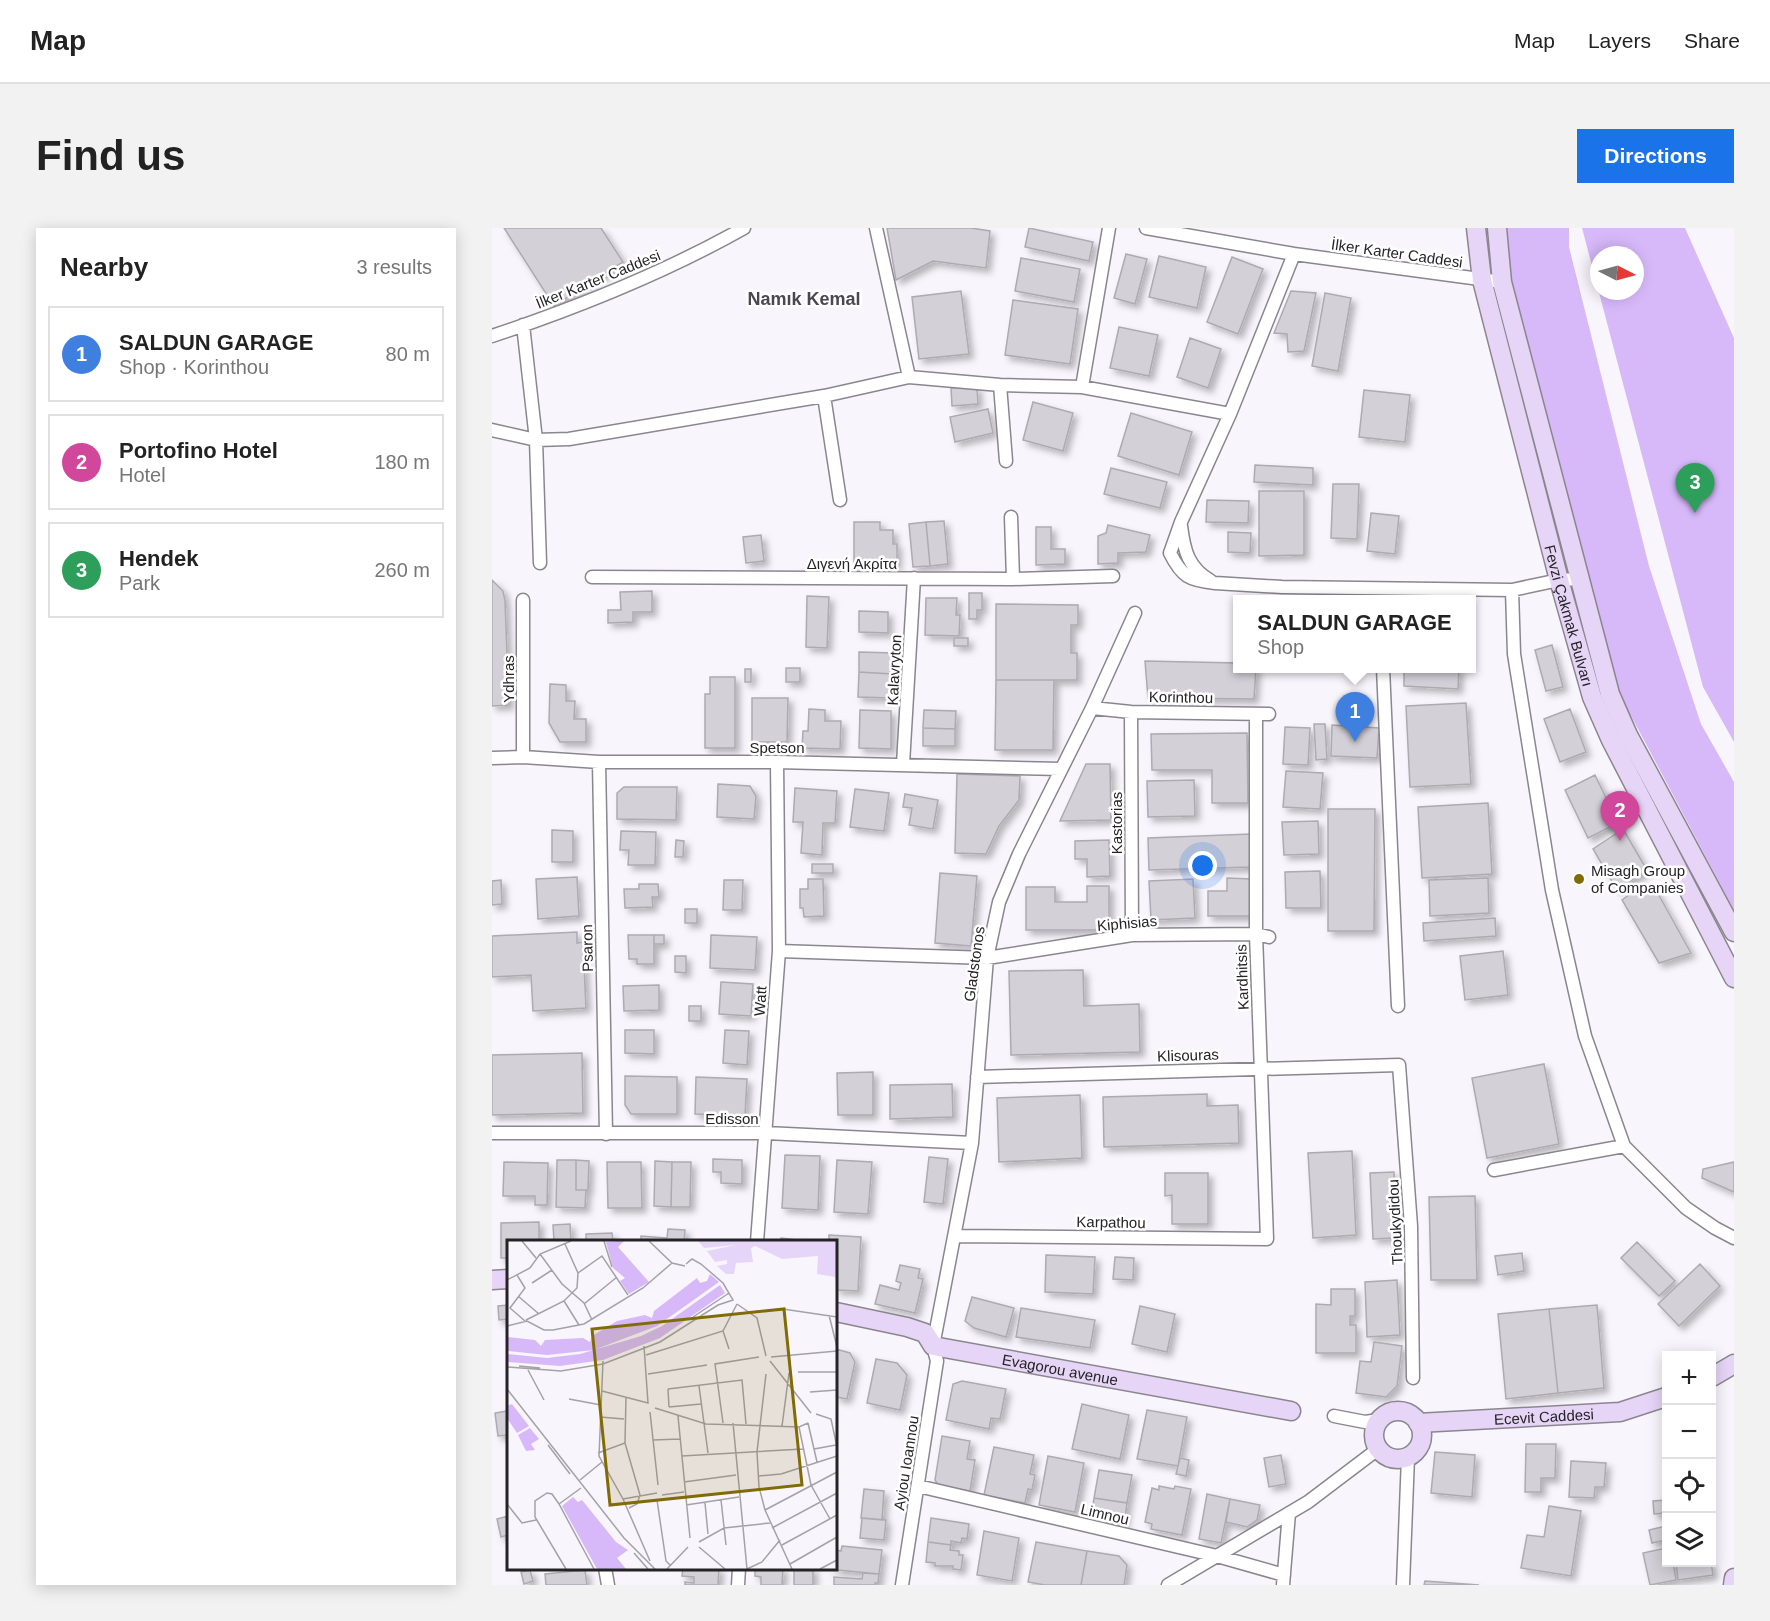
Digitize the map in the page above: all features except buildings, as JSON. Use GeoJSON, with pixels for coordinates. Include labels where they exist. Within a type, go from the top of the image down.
{"type":"FeatureCollection","features":[{"type":"Feature","properties":{"kind":"main road","name":"Fevzi Çakmak Bulvarı"},"geometry":{"type":"LineString","coordinates":[[1476,228],[1482,280],[1559,580],[1592,697],[1611,740],[1734,978]]}},
{"type":"Feature","properties":{"kind":"main road","name":"Fevzi Çakmak Bulvarı"},"geometry":{"type":"LineString","coordinates":[[1497,228],[1502,282],[1610,694],[1628,735],[1734,932]]}},
{"type":"Feature","properties":{"kind":"main road"},"geometry":{"type":"LineString","coordinates":[[492,1280],[507,1279]]}},
{"type":"Feature","properties":{"kind":"main road","name":"Evagorou avenue"},"geometry":{"type":"LineString","coordinates":[[837,1312],[925,1333],[933,1346],[1291,1412]]}},
{"type":"Feature","properties":{"kind":"main road"},"geometry":{"type":"LineString","coordinates":[[1716,1375],[1734,1364]]}},
{"type":"Feature","properties":{"kind":"main road","name":"Ecevit Caddesi"},"geometry":{"type":"LineString","coordinates":[[1418,1423],[1620,1412],[1662,1398]]}},
{"type":"Feature","properties":{"kind":"main road"},"geometry":{"type":"LineString","coordinates":[[1400,1411],[1414,1417],[1421,1431],[1419,1446],[1408,1457],[1391,1458],[1384,1455],[1378,1449],[1374,1434],[1379,1420],[1385,1414],[1400,1411]]}},
{"type":"Feature","properties":{"kind":"main road"},"geometry":{"type":"LineString","coordinates":[[1732,1585],[1734,1578]]}},
{"type":"Feature","properties":{"kind":"street","name":"İlker Karter Caddesi"},"geometry":{"type":"LineString","coordinates":[[492,336],[630,285],[744,228]]}},
{"type":"Feature","properties":{"kind":"street"},"geometry":{"type":"LineString","coordinates":[[876,228],[909,377]]}},
{"type":"Feature","properties":{"kind":"street"},"geometry":{"type":"LineString","coordinates":[[1082,387],[1109,228]]}},
{"type":"Feature","properties":{"kind":"street","name":"İlker Karter Caddesi"},"geometry":{"type":"LineString","coordinates":[[1146,228],[1195,232],[1294,254],[1502,282]]}},
{"type":"Feature","properties":{"kind":"street"},"geometry":{"type":"LineString","coordinates":[[1294,254],[1230,414],[1181,522],[1170,553],[1178,569],[1193,580],[1215,583],[1380,595],[1512,590],[1559,580],[1578,579]]}},
{"type":"Feature","properties":{"kind":"street"},"geometry":{"type":"LineString","coordinates":[[523,325],[536,440],[540,563]]}},
{"type":"Feature","properties":{"kind":"street"},"geometry":{"type":"LineString","coordinates":[[492,430],[536,440],[569,439],[824,396],[909,377],[1000,385],[1082,387],[1230,414]]}},
{"type":"Feature","properties":{"kind":"street"},"geometry":{"type":"LineString","coordinates":[[1000,385],[1006,461]]}},
{"type":"Feature","properties":{"kind":"street"},"geometry":{"type":"LineString","coordinates":[[824,396],[840,500]]}},
{"type":"Feature","properties":{"kind":"street"},"geometry":{"type":"LineString","coordinates":[[1011,517],[1013,579]]}},
{"type":"Feature","properties":{"kind":"street","name":"Διγενή Ακρίτα"},"geometry":{"type":"LineString","coordinates":[[592,577],[1013,579],[1113,576]]}},
{"type":"Feature","properties":{"kind":"street","name":"Kalavryton"},"geometry":{"type":"LineString","coordinates":[[903,764],[914,578]]}},
{"type":"Feature","properties":{"kind":"street"},"geometry":{"type":"LineString","coordinates":[[1512,590],[1514,654],[1552,890],[1585,1036],[1624,1146],[1686,1208],[1734,1238]]}},
{"type":"Feature","properties":{"kind":"street","name":"Ydhras"},"geometry":{"type":"LineString","coordinates":[[523,600],[523,758]]}},
{"type":"Feature","properties":{"kind":"street","name":"Gladstonos"},"geometry":{"type":"LineString","coordinates":[[933,1346],[972,1143],[987,958],[999,902],[1019,854],[1092,708],[1135,613]]}},
{"type":"Feature","properties":{"kind":"street"},"geometry":{"type":"LineString","coordinates":[[1383,673],[1398,1006]]}},
{"type":"Feature","properties":{"kind":"street","name":"Korinthou"},"geometry":{"type":"LineString","coordinates":[[1092,708],[1131,712],[1269,714]]}},
{"type":"Feature","properties":{"kind":"street","name":"Kastorias"},"geometry":{"type":"LineString","coordinates":[[1131,712],[1132,935]]}},
{"type":"Feature","properties":{"kind":"street","name":"Kardhitsis"},"geometry":{"type":"LineString","coordinates":[[1256,714],[1256,934],[1259,1068],[1267,1239]]}},
{"type":"Feature","properties":{"kind":"street","name":"Spetson"},"geometry":{"type":"LineString","coordinates":[[492,758],[599,762],[903,764],[1061,769]]}},
{"type":"Feature","properties":{"kind":"street","name":"Psaron"},"geometry":{"type":"LineString","coordinates":[[599,762],[606,1134]]}},
{"type":"Feature","properties":{"kind":"street","name":"Watt"},"geometry":{"type":"LineString","coordinates":[[757,1240],[779,951],[777,762]]}},
{"type":"Feature","properties":{"kind":"street","name":"Kiphisias"},"geometry":{"type":"LineString","coordinates":[[779,951],[987,958],[1132,935],[1256,934],[1269,937]]}},
{"type":"Feature","properties":{"kind":"street","name":"Klisouras"},"geometry":{"type":"LineString","coordinates":[[977,1077],[1399,1065]]}},
{"type":"Feature","properties":{"kind":"street","name":"Thoukydidou"},"geometry":{"type":"LineString","coordinates":[[1399,1065],[1412,1226],[1413,1378]]}},
{"type":"Feature","properties":{"kind":"street","name":"Edisson"},"geometry":{"type":"LineString","coordinates":[[492,1133],[766,1133],[972,1143]]}},
{"type":"Feature","properties":{"kind":"street"},"geometry":{"type":"LineString","coordinates":[[1494,1170],[1624,1146]]}},
{"type":"Feature","properties":{"kind":"street","name":"Karpathou"},"geometry":{"type":"LineString","coordinates":[[954,1236],[1267,1239]]}},
{"type":"Feature","properties":{"kind":"street","name":"Ayiou Ioannou"},"geometry":{"type":"LineString","coordinates":[[902,1585],[937,1361],[933,1346]]}},
{"type":"Feature","properties":{"kind":"street"},"geometry":{"type":"LineString","coordinates":[[1334,1416],[1365,1422],[1379,1420]]}},
{"type":"Feature","properties":{"kind":"street"},"geometry":{"type":"LineString","coordinates":[[1168,1585],[1289,1513],[1378,1449]]}},
{"type":"Feature","properties":{"kind":"street"},"geometry":{"type":"LineString","coordinates":[[1403,1585],[1408,1457]]}},
{"type":"Feature","properties":{"kind":"street","name":"Limnou"},"geometry":{"type":"LineString","coordinates":[[918,1486],[1218,1556],[1284,1580]]}},
{"type":"Feature","properties":{"kind":"street"},"geometry":{"type":"LineString","coordinates":[[1284,1580],[1289,1513]]}},
{"type":"Feature","properties":{"kind":"street"},"geometry":{"type":"LineString","coordinates":[[605,1570],[608,1585]]}},
{"type":"Feature","properties":{"kind":"street"},"geometry":{"type":"LineString","coordinates":[[738,1585],[739,1570]]}},
{"type":"Feature","properties":{"kind":"shaded area"},"geometry":{"type":"Polygon","coordinates":[[[1507,228],[1569,228],[1569,247],[1649,566],[1701,724],[1734,782],[1734,910],[1620,695],[1511,282],[1507,228]]]}},
{"type":"Feature","properties":{"kind":"shaded area"},"geometry":{"type":"Polygon","coordinates":[[[1582,228],[1685,228],[1734,338],[1734,742],[1703,687],[1601,300],[1644,300],[1644,246],[1590,246],[1590,258],[1582,228]]]}},
{"type":"Feature","properties":{"kind":"place","name":"Hendek"},"geometry":{"type":"Point","coordinates":[1695,513]}},
{"type":"Feature","properties":{"kind":"place","name":"SALDUN GARAGE"},"geometry":{"type":"Point","coordinates":[1355,742]}},
{"type":"Feature","properties":{"kind":"place","name":"Portofino Hotel"},"geometry":{"type":"Point","coordinates":[1620,841]}},
{"type":"Feature","properties":{"kind":"place","name":"Misagh Group of Companies"},"geometry":{"type":"Point","coordinates":[1579,879]}},
{"type":"Feature","properties":{"kind":"district","name":"Namık Kemal"},"geometry":{"type":"Point","coordinates":[804,299]}}]}
